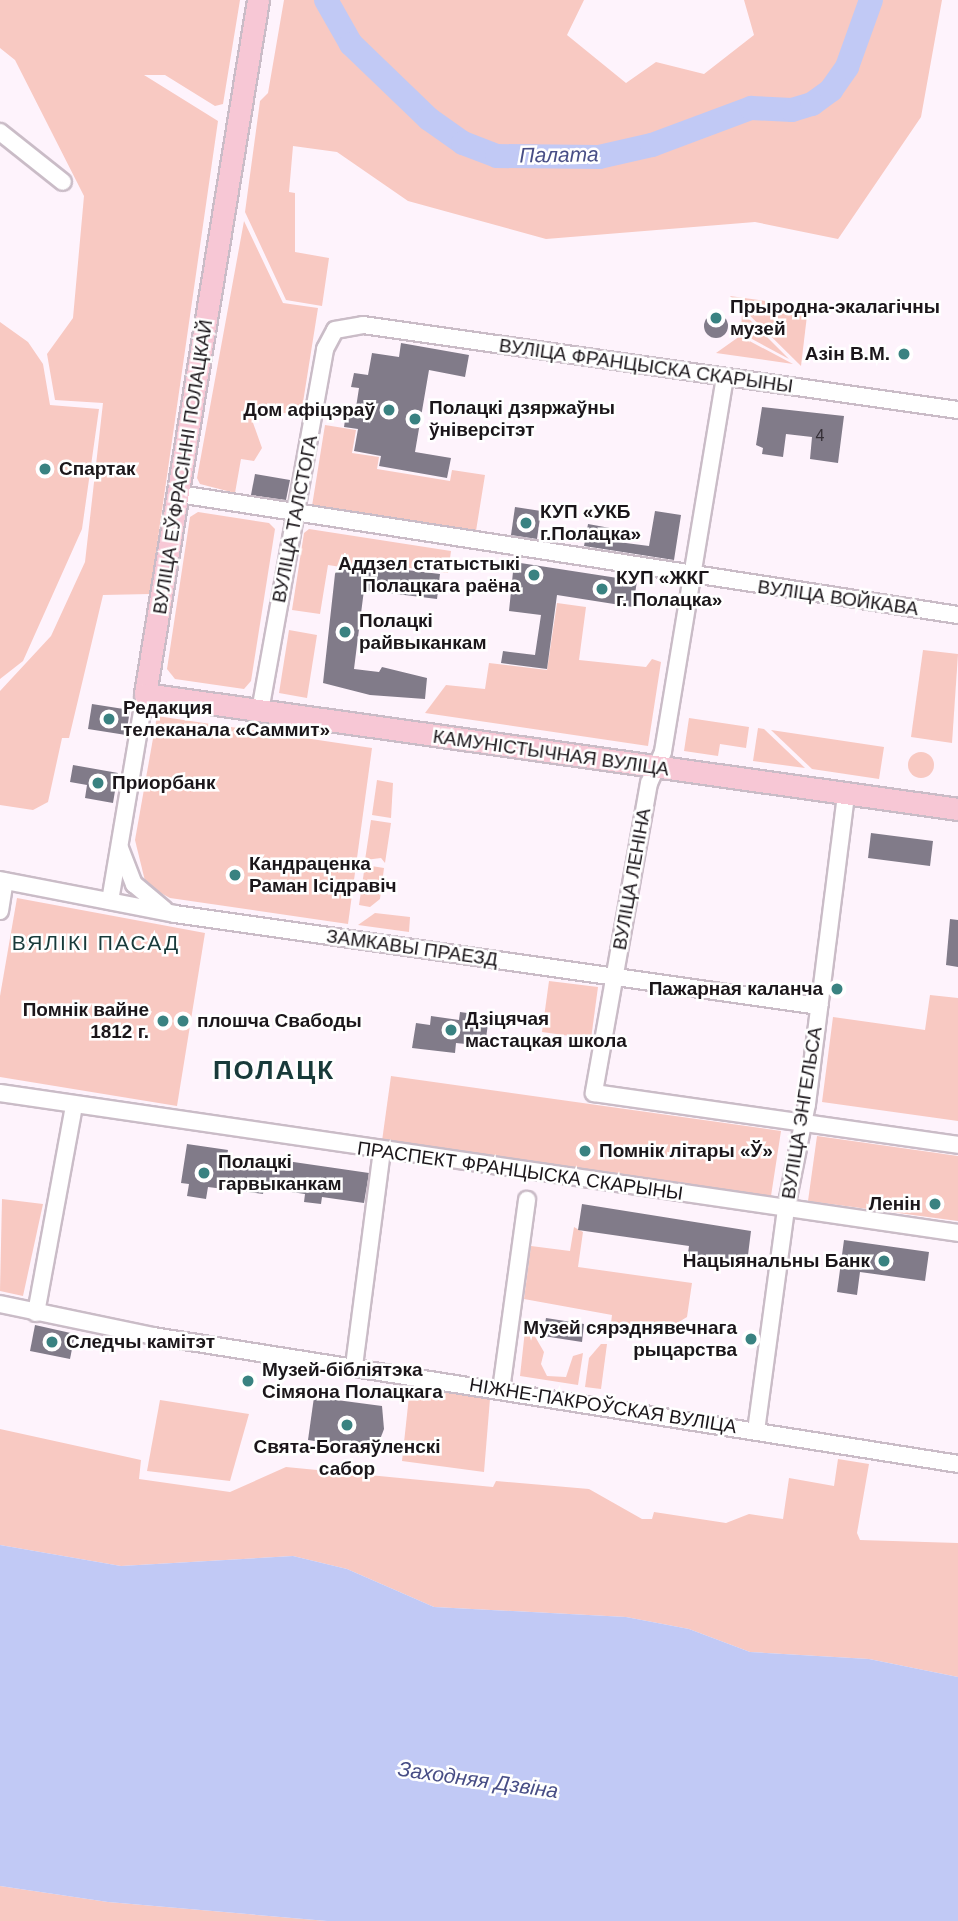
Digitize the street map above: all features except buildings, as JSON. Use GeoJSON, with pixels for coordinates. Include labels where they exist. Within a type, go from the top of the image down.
{"type":"FeatureCollection","features":[{"type":"Feature","properties":{"kind":"main road","name":"ВУЛІЦА ЕЎФРАСІННІ ПОЛАЦКАЙ"},"geometry":{"type":"LineString","coordinates":[[145,694],[258,0]]}},
{"type":"Feature","properties":{"kind":"main road","name":"КАМУНІСТЫЧНАЯ ВУЛІЦА"},"geometry":{"type":"LineString","coordinates":[[145,694],[655,769],[958,809]]}},
{"type":"Feature","properties":{"kind":"street"},"geometry":{"type":"LineString","coordinates":[[0,132],[63,182]]}},
{"type":"Feature","properties":{"kind":"street","name":"ВУЛІЦА ФРАНЦЫСКА СКАРЫНЫ"},"geometry":{"type":"LineString","coordinates":[[335,330],[363,325],[958,411]]}},
{"type":"Feature","properties":{"kind":"street","name":"ВУЛІЦА ТАЛСТОГА"},"geometry":{"type":"LineString","coordinates":[[260,711],[325,349],[335,330]]}},
{"type":"Feature","properties":{"kind":"street","name":"ВУЛІЦА ЛЕНІНА"},"geometry":{"type":"LineString","coordinates":[[725,377],[663,752],[655,769],[594,1093],[801,1124]]}},
{"type":"Feature","properties":{"kind":"street","name":"ВУЛІЦА ВОЙКАВА"},"geometry":{"type":"LineString","coordinates":[[179,494],[294,515],[691,577],[958,615]]}},
{"type":"Feature","properties":{"kind":"street","name":"ВУЛІЦА ЕЎФРАСІННІ ПОЛАЦКАЙ"},"geometry":{"type":"LineString","coordinates":[[110,901],[145,694]]}},
{"type":"Feature","properties":{"kind":"street","name":"ВУЛІЦА ЭНГЕЛЬСА"},"geometry":{"type":"LineString","coordinates":[[755,1431],[786,1209],[819,1006],[846,794]]}},
{"type":"Feature","properties":{"kind":"street"},"geometry":{"type":"LineString","coordinates":[[119,845],[134,884],[170,913]]}},
{"type":"Feature","properties":{"kind":"street"},"geometry":{"type":"LineString","coordinates":[[0,911],[3,881]]}},
{"type":"Feature","properties":{"kind":"street","name":"ЗАМКАВЫ ПРАЕЗД"},"geometry":{"type":"LineString","coordinates":[[3,881],[170,913],[819,1006]]}},
{"type":"Feature","properties":{"kind":"street","name":"ПРАСПЕКТ ФРАНЦЫСКА СКАРЫНЫ"},"geometry":{"type":"LineString","coordinates":[[0,1093],[382,1151],[958,1233]]}},
{"type":"Feature","properties":{"kind":"street"},"geometry":{"type":"LineString","coordinates":[[36,1313],[74,1105]]}},
{"type":"Feature","properties":{"kind":"street"},"geometry":{"type":"LineString","coordinates":[[801,1124],[958,1145]]}},
{"type":"Feature","properties":{"kind":"street"},"geometry":{"type":"LineString","coordinates":[[354,1366],[382,1151]]}},
{"type":"Feature","properties":{"kind":"street"},"geometry":{"type":"LineString","coordinates":[[501,1390],[527,1200]]}},
{"type":"Feature","properties":{"kind":"street","name":"НІЖНЕ-ПАКРОЎСКАЯ ВУЛІЦА"},"geometry":{"type":"LineString","coordinates":[[0,1304],[36,1313],[958,1464]]}},
{"type":"Feature","properties":{"kind":"shaded area"},"geometry":{"type":"Polygon","coordinates":[[[0,0],[240,0],[223,104],[215,106],[165,75],[144,75],[218,121],[150,594],[103,595],[69,738],[62,738],[48,802],[33,810],[0,805],[0,691],[51,636],[85,562],[103,403],[55,400],[47,354],[73,318],[84,196],[15,60],[0,48],[0,0]]]}},
{"type":"Feature","properties":{"kind":"shaded area"},"geometry":{"type":"Polygon","coordinates":[[[284,0],[584,0],[567,35],[626,83],[656,62],[704,74],[754,35],[744,0],[942,0],[921,117],[838,239],[755,222],[546,239],[408,201],[337,152],[293,146],[289,192],[295,193],[295,252],[329,258],[322,306],[286,300],[245,212],[260,101],[268,93],[284,0]]]}},
{"type":"Feature","properties":{"kind":"shaded area"},"geometry":{"type":"Polygon","coordinates":[[[244,221],[283,303],[318,308],[301,415],[258,410],[252,420],[262,448],[254,461],[241,459],[235,493],[200,484],[197,478],[244,221]]]}},
{"type":"Feature","properties":{"kind":"shaded area"},"geometry":{"type":"Polygon","coordinates":[[[730,296],[808,307],[801,366],[730,296]]]}},
{"type":"Feature","properties":{"kind":"shaded area"},"geometry":{"type":"Polygon","coordinates":[[[742,312],[789,359],[741,333],[742,312]]]}},
{"type":"Feature","properties":{"kind":"shaded area","name":"Спартак"},"geometry":{"type":"Polygon","coordinates":[[[0,322],[28,342],[43,364],[50,405],[99,409],[82,529],[23,661],[0,679],[0,322]]]}},
{"type":"Feature","properties":{"kind":"shaded area"},"geometry":{"type":"Polygon","coordinates":[[[740,336],[793,364],[716,353],[740,336]]]}},
{"type":"Feature","properties":{"kind":"shaded area"},"geometry":{"type":"Polygon","coordinates":[[[325,425],[356,430],[352,453],[379,457],[377,469],[450,481],[452,470],[485,475],[476,531],[312,506],[325,425]]]}},
{"type":"Feature","properties":{"kind":"shaded area"},"geometry":{"type":"Polygon","coordinates":[[[198,512],[269,523],[275,529],[251,681],[244,689],[175,679],[167,669],[190,517],[198,512]]]}},
{"type":"Feature","properties":{"kind":"shaded area"},"geometry":{"type":"Polygon","coordinates":[[[309,529],[451,551],[448,573],[356,561],[354,569],[328,565],[320,614],[292,610],[304,533],[309,529]]]}},
{"type":"Feature","properties":{"kind":"shaded area"},"geometry":{"type":"Polygon","coordinates":[[[557,603],[586,607],[579,660],[646,667],[652,659],[661,662],[648,746],[425,713],[446,685],[485,689],[489,663],[547,670],[557,603]]]}},
{"type":"Feature","properties":{"kind":"shaded area"},"geometry":{"type":"Polygon","coordinates":[[[289,630],[317,635],[307,698],[279,693],[289,630]]]}},
{"type":"Feature","properties":{"kind":"shaded area"},"geometry":{"type":"Polygon","coordinates":[[[923,650],[958,654],[952,743],[911,737],[923,650]]]}},
{"type":"Feature","properties":{"kind":"shaded area"},"geometry":{"type":"Polygon","coordinates":[[[157,716],[372,748],[348,924],[170,898],[146,885],[135,840],[157,716]]]}},
{"type":"Feature","properties":{"kind":"shaded area"},"geometry":{"type":"Polygon","coordinates":[[[689,718],[749,727],[746,748],[720,744],[718,756],[684,751],[689,718]]]}},
{"type":"Feature","properties":{"kind":"shaded area"},"geometry":{"type":"Polygon","coordinates":[[[758,728],[764,729],[805,768],[753,761],[758,728]]]}},
{"type":"Feature","properties":{"kind":"shaded area"},"geometry":{"type":"Polygon","coordinates":[[[771,730],[884,747],[879,779],[812,769],[771,730]]]}},
{"type":"Feature","properties":{"kind":"shaded area"},"geometry":{"type":"Polygon","coordinates":[[[921,752],[930,756],[934,765],[930,774],[921,778],[912,774],[908,765],[912,756],[921,752]]]}},
{"type":"Feature","properties":{"kind":"shaded area"},"geometry":{"type":"Polygon","coordinates":[[[377,780],[393,783],[391,818],[372,815],[377,780]]]}},
{"type":"Feature","properties":{"kind":"shaded area"},"geometry":{"type":"Polygon","coordinates":[[[371,820],[391,823],[385,863],[381,858],[365,860],[371,820]]]}},
{"type":"Feature","properties":{"kind":"shaded area"},"geometry":{"type":"Polygon","coordinates":[[[365,865],[384,868],[380,899],[370,907],[359,905],[365,865]]]}},
{"type":"Feature","properties":{"kind":"shaded area"},"geometry":{"type":"Polygon","coordinates":[[[17,898],[205,933],[177,1106],[0,1077],[0,996],[17,898]]]}},
{"type":"Feature","properties":{"kind":"shaded area"},"geometry":{"type":"Polygon","coordinates":[[[375,913],[410,917],[409,932],[358,925],[375,913]]]}},
{"type":"Feature","properties":{"kind":"shaded area"},"geometry":{"type":"Polygon","coordinates":[[[549,981],[598,987],[591,1039],[542,1032],[549,981]]]}},
{"type":"Feature","properties":{"kind":"shaded area"},"geometry":{"type":"Polygon","coordinates":[[[930,995],[958,998],[958,1121],[822,1102],[833,1017],[925,1030],[930,995]]]}},
{"type":"Feature","properties":{"kind":"shaded area"},"geometry":{"type":"Polygon","coordinates":[[[391,1076],[781,1131],[771,1196],[382,1141],[391,1076]]]}},
{"type":"Feature","properties":{"kind":"shaded area"},"geometry":{"type":"Polygon","coordinates":[[[817,1136],[958,1156],[958,1221],[808,1201],[817,1136]]]}},
{"type":"Feature","properties":{"kind":"shaded area"},"geometry":{"type":"Polygon","coordinates":[[[2,1199],[43,1204],[23,1296],[0,1291],[2,1199]]]}},
{"type":"Feature","properties":{"kind":"shaded area"},"geometry":{"type":"Polygon","coordinates":[[[574,1227],[583,1232],[578,1267],[692,1283],[687,1317],[664,1331],[630,1325],[628,1333],[610,1331],[612,1315],[524,1299],[531,1246],[570,1251],[574,1227]]]}},
{"type":"Feature","properties":{"kind":"shaded area"},"geometry":{"type":"Polygon","coordinates":[[[526,1321],[544,1352],[541,1364],[547,1376],[566,1377],[573,1356],[583,1353],[578,1385],[520,1376],[526,1321]]]}},
{"type":"Feature","properties":{"kind":"shaded area"},"geometry":{"type":"Polygon","coordinates":[[[601,1344],[607,1344],[601,1389],[585,1387],[589,1358],[601,1344]]]}},
{"type":"Feature","properties":{"kind":"shaded area"},"geometry":{"type":"Polygon","coordinates":[[[410,1387],[490,1399],[484,1472],[402,1461],[410,1387]]]}},
{"type":"Feature","properties":{"kind":"shaded area"},"geometry":{"type":"Polygon","coordinates":[[[160,1400],[249,1414],[230,1481],[147,1471],[160,1400]]]}},
{"type":"Feature","properties":{"kind":"shaded area"},"geometry":{"type":"Polygon","coordinates":[[[0,1429],[141,1460],[139,1479],[230,1492],[286,1467],[493,1487],[496,1481],[589,1489],[642,1519],[652,1519],[654,1512],[726,1523],[749,1514],[783,1519],[789,1478],[834,1486],[838,1459],[869,1464],[857,1533],[860,1540],[958,1543],[958,1677],[869,1659],[750,1652],[689,1629],[626,1617],[434,1607],[347,1569],[293,1556],[121,1566],[0,1545],[0,1429]]]}},
{"type":"Feature","properties":{"kind":"shaded area"},"geometry":{"type":"Polygon","coordinates":[[[0,1886],[108,1902],[327,1921],[0,1921],[0,1886]]]}},
{"type":"Feature","properties":{"kind":"water","name":"Заходняя Дзвіна"},"geometry":{"type":"Polygon","coordinates":[[[0,1545],[121,1566],[293,1556],[347,1569],[434,1607],[626,1617],[689,1629],[750,1652],[869,1659],[958,1677],[958,1921],[327,1921],[108,1902],[0,1886],[0,1545]]]}},
{"type":"Feature","properties":{"kind":"waterway","name":"Палата"},"geometry":{"type":"LineString","coordinates":[[326,0],[351,44],[429,119],[463,143],[497,156],[599,157],[652,145],[751,108],[792,110],[812,104],[831,90],[847,67],[871,0]]}},
{"type":"Feature","properties":{"kind":"place","name":"Прыродна-экалагічны музей"},"geometry":{"type":"Point","coordinates":[716,318]}},
{"type":"Feature","properties":{"kind":"place","name":"Азін В.М."},"geometry":{"type":"Point","coordinates":[904,354]}},
{"type":"Feature","properties":{"kind":"place","name":"Дом афіцэраў"},"geometry":{"type":"Point","coordinates":[389,410]}},
{"type":"Feature","properties":{"kind":"place","name":"Полацкі дзяржаўны ўніверсітэт"},"geometry":{"type":"Point","coordinates":[415,419]}},
{"type":"Feature","properties":{"kind":"place","name":"Спартак"},"geometry":{"type":"Point","coordinates":[45,469]}},
{"type":"Feature","properties":{"kind":"place","name":"КУП «УКБ г.Полацка»"},"geometry":{"type":"Point","coordinates":[526,523]}},
{"type":"Feature","properties":{"kind":"place","name":"Аддзел статыстыкі Полацкага раёна"},"geometry":{"type":"Point","coordinates":[534,575]}},
{"type":"Feature","properties":{"kind":"place","name":"КУП «ЖКГ г. Полацка»"},"geometry":{"type":"Point","coordinates":[602,589]}},
{"type":"Feature","properties":{"kind":"place","name":"Полацкі райвыканкам"},"geometry":{"type":"Point","coordinates":[345,632]}},
{"type":"Feature","properties":{"kind":"place","name":"Редакция телеканала «Саммит»"},"geometry":{"type":"Point","coordinates":[109,719]}},
{"type":"Feature","properties":{"kind":"place","name":"Приорбанк"},"geometry":{"type":"Point","coordinates":[98,783]}},
{"type":"Feature","properties":{"kind":"place","name":"Кандраценка Раман Ісідравіч"},"geometry":{"type":"Point","coordinates":[235,875]}},
{"type":"Feature","properties":{"kind":"place","name":"Пажарная каланча"},"geometry":{"type":"Point","coordinates":[837,989]}},
{"type":"Feature","properties":{"kind":"place","name":"Помнік вайне 1812 г."},"geometry":{"type":"Point","coordinates":[163,1021]}},
{"type":"Feature","properties":{"kind":"place","name":"плошча Свабоды"},"geometry":{"type":"Point","coordinates":[183,1021]}},
{"type":"Feature","properties":{"kind":"place","name":"Дзіцячая мастацкая школа"},"geometry":{"type":"Point","coordinates":[451,1030]}},
{"type":"Feature","properties":{"kind":"place","name":"Помнік літары «Ў»"},"geometry":{"type":"Point","coordinates":[585,1151]}},
{"type":"Feature","properties":{"kind":"place","name":"Полацкі гарвыканкам"},"geometry":{"type":"Point","coordinates":[204,1173]}},
{"type":"Feature","properties":{"kind":"place","name":"Ленін"},"geometry":{"type":"Point","coordinates":[935,1204]}},
{"type":"Feature","properties":{"kind":"place","name":"Нацыянальны Банк"},"geometry":{"type":"Point","coordinates":[884,1261]}},
{"type":"Feature","properties":{"kind":"place","name":"Музей сярэднявечнага рыцарства"},"geometry":{"type":"Point","coordinates":[751,1339]}},
{"type":"Feature","properties":{"kind":"place","name":"Следчы камітэт"},"geometry":{"type":"Point","coordinates":[52,1342]}},
{"type":"Feature","properties":{"kind":"place","name":"Музей-бібліятэка Сімяона Полацкага"},"geometry":{"type":"Point","coordinates":[248,1381]}},
{"type":"Feature","properties":{"kind":"place","name":"Свята-Богаяўленскі сабор"},"geometry":{"type":"Point","coordinates":[347,1425]}},
{"type":"Feature","properties":{"kind":"district","name":"ВЯЛІКІ ПАСАД"},"geometry":{"type":"Point","coordinates":[96,943]}},
{"type":"Feature","properties":{"kind":"district","name":"ПОЛАЦК"},"geometry":{"type":"Point","coordinates":[274,1071]}}]}
